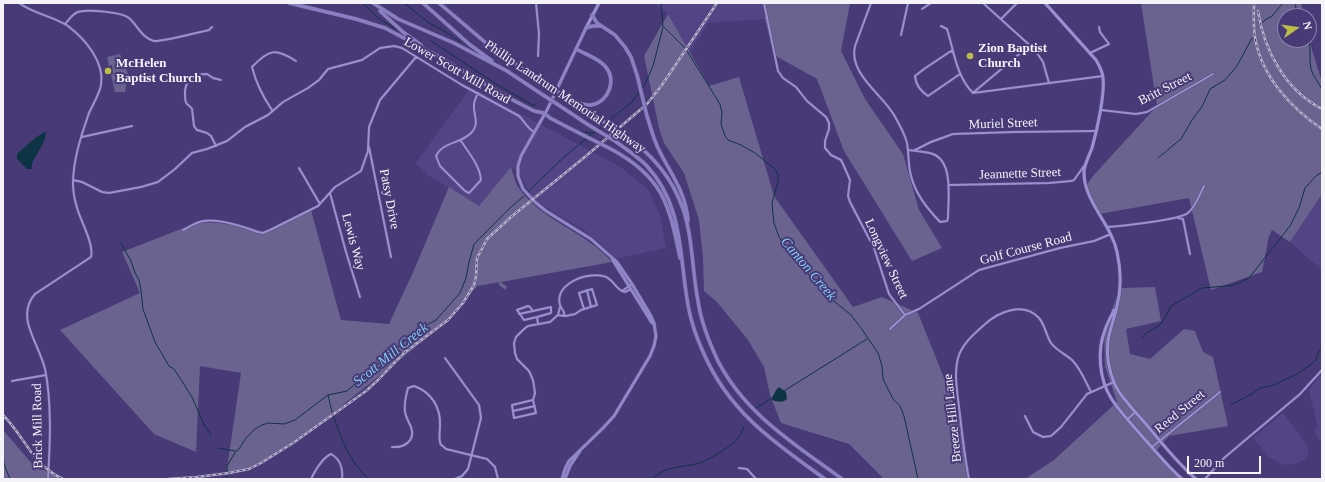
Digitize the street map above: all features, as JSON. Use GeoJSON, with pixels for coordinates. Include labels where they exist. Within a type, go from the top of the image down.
{"type":"FeatureCollection","features":[{"type":"Feature","properties":{"kind":"highway"},"geometry":{"type":"LineString","coordinates":[[289,3],[372,23],[398,34],[507,97],[534,111],[544,113],[550,118],[627,158],[642,169],[656,185],[664,198],[672,219],[685,281]]}},
{"type":"Feature","properties":{"kind":"highway"},"geometry":{"type":"LineString","coordinates":[[373,3],[403,32],[434,54]]}},
{"type":"Feature","properties":{"kind":"highway"},"geometry":{"type":"LineString","coordinates":[[373,3],[398,20],[454,43],[509,72]]}},
{"type":"Feature","properties":{"kind":"highway","name":"Phillip Landrum Memorial Highway"},"geometry":{"type":"LineString","coordinates":[[423,3],[483,55],[615,141],[634,154],[647,166],[658,180],[668,197],[673,210],[678,228],[690,312],[696,336],[708,364],[725,391],[747,418],[765,434],[825,479]]}},
{"type":"Feature","properties":{"kind":"highway","name":"Phillip Landrum Memorial Highway"},"geometry":{"type":"LineString","coordinates":[[439,3],[493,49],[624,135],[649,154],[672,183],[682,208],[689,238],[698,301],[703,323],[714,353],[729,379],[744,400],[762,419],[842,479]]}},
{"type":"Feature","properties":{"kind":"highway"},"geometry":{"type":"LineString","coordinates":[[592,15],[600,26],[615,35],[631,57],[657,147],[677,182],[684,201],[687,214],[689,238]]}},
{"type":"Feature","properties":{"kind":"highway"},"geometry":{"type":"LineString","coordinates":[[586,28],[594,25],[600,26]]}},
{"type":"Feature","properties":{"kind":"highway"},"geometry":{"type":"LineString","coordinates":[[570,100],[586,105],[596,103],[607,94],[611,85],[609,73],[603,64],[576,49]]}},
{"type":"Feature","properties":{"kind":"main road"},"geometry":{"type":"LineString","coordinates":[[563,479],[580,451],[611,420],[653,349],[656,336],[653,320],[632,286],[610,257],[591,239],[542,207],[530,197],[521,186],[517,175],[518,164],[521,156],[599,3]]}},
{"type":"Feature","properties":{"kind":"main road"},"geometry":{"type":"LineString","coordinates":[[1045,3],[1090,53],[1100,66],[1103,76],[1101,110],[1092,148],[1085,165],[1084,178],[1086,187],[1111,234],[1118,258],[1121,280],[1118,305],[1110,329],[1107,348],[1109,369],[1114,382],[1128,404],[1173,456],[1196,479]]}},
{"type":"Feature","properties":{"kind":"main road"},"geometry":{"type":"LineString","coordinates":[[540,121],[550,118]]}},
{"type":"Feature","properties":{"kind":"main road"},"geometry":{"type":"LineString","coordinates":[[1119,293],[1114,311],[1102,340],[1100,360],[1106,386],[1111,397],[1128,419],[1168,466],[1182,479]]}},
{"type":"Feature","properties":{"kind":"street","name":"Brick Mill Road"},"geometry":{"type":"LineString","coordinates":[[19,3],[28,9],[65,24],[80,37],[95,57],[101,75],[100,86],[90,112],[74,165],[75,199],[77,209],[90,243],[92,254],[90,259],[35,294],[28,309],[28,322],[46,375],[50,411],[48,479]]}},
{"type":"Feature","properties":{"kind":"street"},"geometry":{"type":"LineString","coordinates":[[536,3],[539,34],[538,56]]}},
{"type":"Feature","properties":{"kind":"street","name":"Longview Street"},"geometry":{"type":"LineString","coordinates":[[764,3],[778,71],[783,78],[796,87],[806,101],[826,117],[829,123],[829,129],[825,142],[826,148],[831,155],[840,160],[843,164],[850,180],[848,196],[850,202],[874,248],[889,294],[905,316]]}},
{"type":"Feature","properties":{"kind":"street"},"geometry":{"type":"LineString","coordinates":[[871,3],[853,52],[855,63],[864,79],[888,105],[902,131],[908,150],[910,172],[915,190],[927,208],[942,222],[947,221],[949,184],[946,168],[938,156],[925,152],[908,150]]}},
{"type":"Feature","properties":{"kind":"street"},"geometry":{"type":"LineString","coordinates":[[901,35],[908,3]]}},
{"type":"Feature","properties":{"kind":"street"},"geometry":{"type":"LineString","coordinates":[[922,9],[932,3]]}},
{"type":"Feature","properties":{"kind":"street"},"geometry":{"type":"LineString","coordinates":[[983,3],[1030,45],[1040,57],[1049,83]]}},
{"type":"Feature","properties":{"kind":"street"},"geometry":{"type":"LineString","coordinates":[[1001,20],[1017,3]]}},
{"type":"Feature","properties":{"kind":"street"},"geometry":{"type":"LineString","coordinates":[[65,24],[74,14],[82,12],[121,14],[129,18],[142,34],[157,41],[209,30],[212,27]]}},
{"type":"Feature","properties":{"kind":"street"},"geometry":{"type":"LineString","coordinates":[[940,26],[947,29],[960,74],[973,93]]}},
{"type":"Feature","properties":{"kind":"street"},"geometry":{"type":"LineString","coordinates":[[1090,53],[1109,44],[1100,32],[1099,27]]}},
{"type":"Feature","properties":{"kind":"street"},"geometry":{"type":"LineString","coordinates":[[973,93],[1030,45]]}},
{"type":"Feature","properties":{"kind":"street","name":"Lower Scott Mill Road"},"geometry":{"type":"LineString","coordinates":[[74,180],[82,182],[102,192],[109,193],[158,182],[192,153],[204,151],[227,141],[241,130],[268,115],[283,102],[316,82],[328,69],[362,60],[380,48],[394,46],[402,48],[462,85],[519,116],[530,130],[534,132]]}},
{"type":"Feature","properties":{"kind":"street"},"geometry":{"type":"LineString","coordinates":[[954,53],[951,51],[924,69],[916,76],[916,82],[922,92],[928,96],[960,74]]}},
{"type":"Feature","properties":{"kind":"street"},"geometry":{"type":"LineString","coordinates":[[272,111],[256,82],[252,67],[262,57],[274,52],[285,54],[296,61]]}},
{"type":"Feature","properties":{"kind":"street"},"geometry":{"type":"LineString","coordinates":[[183,230],[202,221],[209,221],[227,222],[263,233],[318,206],[335,187],[361,171],[366,158],[369,127],[380,100],[416,57]]}},
{"type":"Feature","properties":{"kind":"street"},"geometry":{"type":"LineString","coordinates":[[216,146],[211,136],[197,130],[194,126],[192,109],[187,104],[185,99],[185,84],[190,79],[202,74],[207,74],[213,78],[221,80]]}},
{"type":"Feature","properties":{"kind":"street","name":"Britt Street"},"geometry":{"type":"LineString","coordinates":[[1101,110],[1136,114],[1147,112],[1212,74]]}},
{"type":"Feature","properties":{"kind":"street"},"geometry":{"type":"LineString","coordinates":[[973,93],[1103,76]]}},
{"type":"Feature","properties":{"kind":"street"},"geometry":{"type":"LineString","coordinates":[[461,141],[476,164],[481,180],[469,193],[465,191],[440,166],[436,156],[443,146],[461,141],[472,133],[476,126],[474,107],[475,99],[478,93]]}},
{"type":"Feature","properties":{"kind":"street"},"geometry":{"type":"LineString","coordinates":[[82,137],[132,126]]}},
{"type":"Feature","properties":{"kind":"street","name":"Muriel Street"},"geometry":{"type":"LineString","coordinates":[[914,151],[931,142],[953,134],[1096,130]]}},
{"type":"Feature","properties":{"kind":"street","name":"Patsy Drive"},"geometry":{"type":"LineString","coordinates":[[368,144],[391,257]]}},
{"type":"Feature","properties":{"kind":"street","name":"Jeannette Street"},"geometry":{"type":"LineString","coordinates":[[949,184],[1049,183],[1071,181],[1074,180],[1085,165]]}},
{"type":"Feature","properties":{"kind":"street"},"geometry":{"type":"LineString","coordinates":[[299,168],[320,204]]}},
{"type":"Feature","properties":{"kind":"street"},"geometry":{"type":"LineString","coordinates":[[1107,227],[1186,214],[1194,206],[1204,186]]}},
{"type":"Feature","properties":{"kind":"street","name":"Lewis Way"},"geometry":{"type":"LineString","coordinates":[[330,192],[360,297]]}},
{"type":"Feature","properties":{"kind":"street"},"geometry":{"type":"LineString","coordinates":[[1175,217],[1182,217],[1183,219],[1190,254]]}},
{"type":"Feature","properties":{"kind":"street","name":"Golf Course Road"},"geometry":{"type":"LineString","coordinates":[[890,329],[905,316],[919,309],[983,268],[1060,248],[1094,241],[1111,234]]}},
{"type":"Feature","properties":{"kind":"street"},"geometry":{"type":"LineString","coordinates":[[534,400],[512,405],[514,418],[536,413],[534,400],[535,393],[531,375],[514,353],[514,343],[516,337],[528,326],[550,322],[558,315],[560,296],[563,289],[581,277],[590,275],[606,276],[612,280],[619,290],[622,291],[632,286]]}},
{"type":"Feature","properties":{"kind":"street"},"geometry":{"type":"LineString","coordinates":[[558,315],[570,316],[584,309],[597,305],[592,289],[579,293],[584,309]]}},
{"type":"Feature","properties":{"kind":"street"},"geometry":{"type":"LineString","coordinates":[[587,290],[591,307]]}},
{"type":"Feature","properties":{"kind":"street"},"geometry":{"type":"LineString","coordinates":[[519,314],[533,311],[551,307],[551,313],[524,320],[519,314],[517,310],[528,306],[533,311]]}},
{"type":"Feature","properties":{"kind":"street"},"geometry":{"type":"LineString","coordinates":[[560,307],[564,312],[564,315]]}},
{"type":"Feature","properties":{"kind":"street","name":"Breeze Hill Lane"},"geometry":{"type":"LineString","coordinates":[[969,479],[964,453],[956,381],[957,366],[963,345],[990,319],[1012,309],[1031,313],[1039,318],[1051,343],[1072,360],[1080,369],[1091,392]]}},
{"type":"Feature","properties":{"kind":"street"},"geometry":{"type":"LineString","coordinates":[[537,317],[538,324]]}},
{"type":"Feature","properties":{"kind":"street"},"geometry":{"type":"LineString","coordinates":[[445,358],[475,400],[480,411],[481,418],[468,469],[459,479],[455,479]]}},
{"type":"Feature","properties":{"kind":"street"},"geometry":{"type":"LineString","coordinates":[[1205,479],[1224,458],[1300,394],[1322,370]]}},
{"type":"Feature","properties":{"kind":"street"},"geometry":{"type":"LineString","coordinates":[[12,381],[46,375]]}},
{"type":"Feature","properties":{"kind":"street"},"geometry":{"type":"LineString","coordinates":[[1025,416],[1033,432],[1043,437],[1051,436],[1061,427],[1083,397],[1114,382]]}},
{"type":"Feature","properties":{"kind":"street"},"geometry":{"type":"LineString","coordinates":[[392,447],[400,447],[407,444],[412,434],[411,426],[404,410],[408,388],[414,386],[427,392],[433,398],[437,406],[440,421],[439,436],[441,444],[446,449],[487,459],[492,462],[498,479]]}},
{"type":"Feature","properties":{"kind":"street","name":"Reed Street"},"geometry":{"type":"LineString","coordinates":[[1152,447],[1220,392]]}},
{"type":"Feature","properties":{"kind":"street"},"geometry":{"type":"LineString","coordinates":[[513,411],[535,406]]}},
{"type":"Feature","properties":{"kind":"street"},"geometry":{"type":"LineString","coordinates":[[1128,419],[1135,412]]}},
{"type":"Feature","properties":{"kind":"street"},"geometry":{"type":"LineString","coordinates":[[310,479],[323,460],[331,454],[342,467],[342,479]]}},
{"type":"Feature","properties":{"kind":"street"},"geometry":{"type":"LineString","coordinates":[[739,468],[747,469],[756,479]]}},
{"type":"Feature","properties":{"kind":"shaded area"},"geometry":{"type":"Polygon","coordinates":[[[653,3],[764,3],[765,19],[708,23],[690,53],[668,14],[653,3]]]}},
{"type":"Feature","properties":{"kind":"shaded area"},"geometry":{"type":"Polygon","coordinates":[[[764,3],[850,3],[841,51],[865,99],[903,154],[919,210],[942,248],[912,261],[844,151],[817,79],[774,55],[765,19],[764,3]]]}},
{"type":"Feature","properties":{"kind":"shaded area"},"geometry":{"type":"Polygon","coordinates":[[[1141,3],[1301,3],[1302,8],[1277,8],[1277,48],[1311,48],[1322,82],[1322,194],[1290,242],[1272,230],[1269,236],[1262,272],[1211,290],[1189,198],[1099,214],[1085,188],[1092,177],[1157,106],[1141,3]]]}},
{"type":"Feature","properties":{"kind":"shaded area"},"geometry":{"type":"Polygon","coordinates":[[[668,14],[709,86],[739,77],[774,196],[853,307],[882,297],[918,313],[962,423],[970,479],[884,479],[849,444],[781,423],[770,395],[764,367],[748,340],[717,302],[704,291],[703,258],[699,220],[684,173],[664,143],[659,128],[644,56],[668,14]]]}},
{"type":"Feature","properties":{"kind":"shaded area"},"geometry":{"type":"Polygon","coordinates":[[[120,54],[128,74],[125,92],[115,92],[111,75],[113,74],[112,65],[109,66],[107,57],[120,54]]]}},
{"type":"Feature","properties":{"kind":"shaded area"},"geometry":{"type":"Polygon","coordinates":[[[471,87],[619,166],[648,189],[660,215],[666,248],[615,259],[608,250],[584,230],[554,213],[532,197],[520,175],[511,167],[479,206],[428,175],[416,163],[471,87]]]}},
{"type":"Feature","properties":{"kind":"shaded area"},"geometry":{"type":"Polygon","coordinates":[[[511,167],[517,185],[526,197],[549,216],[601,251],[612,262],[501,282],[507,287],[505,290],[498,284],[500,282],[477,286],[447,322],[329,416],[258,466],[226,475],[241,373],[200,366],[196,452],[154,434],[60,330],[140,293],[122,252],[199,222],[236,224],[265,232],[311,210],[341,320],[389,324],[414,270],[449,187],[479,206],[511,167]]]}},
{"type":"Feature","properties":{"kind":"shaded area"},"geometry":{"type":"Polygon","coordinates":[[[1322,194],[1322,270],[1290,242],[1322,194]]]}},
{"type":"Feature","properties":{"kind":"shaded area"},"geometry":{"type":"Polygon","coordinates":[[[1155,287],[1161,321],[1126,329],[1130,354],[1150,359],[1184,329],[1195,331],[1203,352],[1213,357],[1228,426],[1169,436],[1155,452],[1185,479],[1025,479],[1054,460],[1117,402],[1105,366],[1104,331],[1120,288],[1155,287]]]}},
{"type":"Feature","properties":{"kind":"shaded area"},"geometry":{"type":"Polygon","coordinates":[[[1321,375],[1322,444],[1314,432],[1317,425],[1309,390],[1321,375]]]}},
{"type":"Feature","properties":{"kind":"shaded area"},"geometry":{"type":"Polygon","coordinates":[[[1283,413],[1308,447],[1309,453],[1305,459],[1296,464],[1286,465],[1279,463],[1268,456],[1253,438],[1283,413]]]}},
{"type":"Feature","properties":{"kind":"shaded area"},"geometry":{"type":"Polygon","coordinates":[[[3,430],[34,466],[65,479],[3,479],[3,430]]]}},
{"type":"Feature","properties":{"kind":"water"},"geometry":{"type":"Polygon","coordinates":[[[46,132],[44,142],[33,161],[32,169],[27,169],[17,159],[17,154],[35,138],[46,132]]]}},
{"type":"Feature","properties":{"kind":"water"},"geometry":{"type":"Polygon","coordinates":[[[779,387],[786,392],[787,399],[782,402],[772,400],[776,390],[779,387]]]}},
{"type":"Feature","properties":{"kind":"waterway"},"geometry":{"type":"LineString","coordinates":[[363,3],[377,17],[397,30]]}},
{"type":"Feature","properties":{"kind":"waterway"},"geometry":{"type":"LineString","coordinates":[[404,3],[429,23],[446,32],[460,42]]}},
{"type":"Feature","properties":{"kind":"waterway","name":"Scott Mill Creek"},"geometry":{"type":"LineString","coordinates":[[642,88],[653,66],[663,27],[661,3]]}},
{"type":"Feature","properties":{"kind":"waterway"},"geometry":{"type":"LineString","coordinates":[[1261,24],[1272,16],[1283,3]]}},
{"type":"Feature","properties":{"kind":"waterway"},"geometry":{"type":"LineString","coordinates":[[1294,3],[1296,8]]}},
{"type":"Feature","properties":{"kind":"waterway","name":"Canton Creek"},"geometry":{"type":"LineString","coordinates":[[664,27],[685,48]]}},
{"type":"Feature","properties":{"kind":"waterway"},"geometry":{"type":"LineString","coordinates":[[1158,158],[1181,139],[1203,105],[1210,89],[1225,80],[1237,66],[1252,38]]}},
{"type":"Feature","properties":{"kind":"waterway"},"geometry":{"type":"LineString","coordinates":[[431,41],[496,84],[532,105],[535,105]]}},
{"type":"Feature","properties":{"kind":"waterway"},"geometry":{"type":"LineString","coordinates":[[1310,48],[1311,69],[1322,89]]}},
{"type":"Feature","properties":{"kind":"waterway","name":"Canton Creek"},"geometry":{"type":"LineString","coordinates":[[687,51],[720,104],[722,113],[721,124],[725,136],[728,140],[755,153],[775,169],[778,175],[778,182],[772,203],[774,223],[779,237],[791,255],[830,298],[851,315],[878,353],[882,366],[883,379],[893,399],[900,406],[904,416],[918,479]]}},
{"type":"Feature","properties":{"kind":"waterway","name":"Scott Mill Creek"},"geometry":{"type":"LineString","coordinates":[[606,123],[633,101],[639,92]]}},
{"type":"Feature","properties":{"kind":"waterway","name":"Scott Mill Creek"},"geometry":{"type":"LineString","coordinates":[[599,129],[604,125]]}},
{"type":"Feature","properties":{"kind":"waterway","name":"Scott Mill Creek"},"geometry":{"type":"LineString","coordinates":[[589,136],[596,131]]}},
{"type":"Feature","properties":{"kind":"waterway","name":"Scott Mill Creek"},"geometry":{"type":"LineString","coordinates":[[585,132],[593,133]]}},
{"type":"Feature","properties":{"kind":"waterway","name":"Scott Mill Creek"},"geometry":{"type":"LineString","coordinates":[[529,191],[564,157],[587,138]]}},
{"type":"Feature","properties":{"kind":"waterway"},"geometry":{"type":"LineString","coordinates":[[1142,338],[1146,333],[1159,326],[1171,306],[1202,288],[1234,285],[1249,278],[1290,226],[1299,208],[1305,188],[1322,172]]}},
{"type":"Feature","properties":{"kind":"waterway","name":"Scott Mill Creek"},"geometry":{"type":"LineString","coordinates":[[227,473],[227,466],[236,451],[255,429],[268,423],[284,424],[295,420],[328,395],[347,391],[416,331],[436,320],[460,293],[466,278],[474,244],[524,196]]}},
{"type":"Feature","properties":{"kind":"waterway"},"geometry":{"type":"LineString","coordinates":[[121,243],[139,280],[143,309],[155,342],[169,366],[174,369],[192,397],[204,425],[211,435]]}},
{"type":"Feature","properties":{"kind":"waterway"},"geometry":{"type":"LineString","coordinates":[[784,391],[867,339]]}},
{"type":"Feature","properties":{"kind":"waterway"},"geometry":{"type":"LineString","coordinates":[[1231,405],[1260,388],[1274,385],[1297,374],[1316,360],[1322,347]]}},
{"type":"Feature","properties":{"kind":"waterway"},"geometry":{"type":"LineString","coordinates":[[328,395],[332,412]]}},
{"type":"Feature","properties":{"kind":"waterway"},"geometry":{"type":"LineString","coordinates":[[756,408],[772,398]]}},
{"type":"Feature","properties":{"kind":"waterway"},"geometry":{"type":"LineString","coordinates":[[333,414],[346,449],[356,465],[368,479]]}},
{"type":"Feature","properties":{"kind":"waterway"},"geometry":{"type":"LineString","coordinates":[[653,479],[663,471],[696,464],[716,455],[735,441],[740,436],[744,427]]}},
{"type":"Feature","properties":{"kind":"waterway"},"geometry":{"type":"LineString","coordinates":[[218,448],[235,451]]}},
{"type":"Feature","properties":{"kind":"waterway"},"geometry":{"type":"LineString","coordinates":[[3,452],[4,464],[10,479]]}},
{"type":"Feature","properties":{"kind":"waterway","name":"Scott Mill Creek"},"geometry":{"type":"LineString","coordinates":[[226,479],[227,475]]}},
{"type":"Feature","properties":{"kind":"railway"},"geometry":{"type":"LineString","coordinates":[[168,479],[229,473],[249,469],[261,463],[293,443],[366,391],[405,352],[448,320],[463,303],[474,285],[477,258],[487,239],[511,217],[647,104],[662,85],[717,3]]}},
{"type":"Feature","properties":{"kind":"railway"},"geometry":{"type":"LineString","coordinates":[[1254,3],[1255,37],[1258,51],[1271,78],[1289,101],[1310,121],[1322,129]]}},
{"type":"Feature","properties":{"kind":"railway"},"geometry":{"type":"LineString","coordinates":[[1258,11],[1265,40],[1278,68],[1297,91],[1322,109]]}},
{"type":"Feature","properties":{"kind":"railway"},"geometry":{"type":"LineString","coordinates":[[3,415],[43,466],[63,479]]}},
{"type":"Feature","properties":{"kind":"place","name":"Zion Baptist Church"},"geometry":{"type":"Point","coordinates":[970,56]}},
{"type":"Feature","properties":{"kind":"place","name":"McHelen Baptist Church"},"geometry":{"type":"Point","coordinates":[108,71]}}]}
